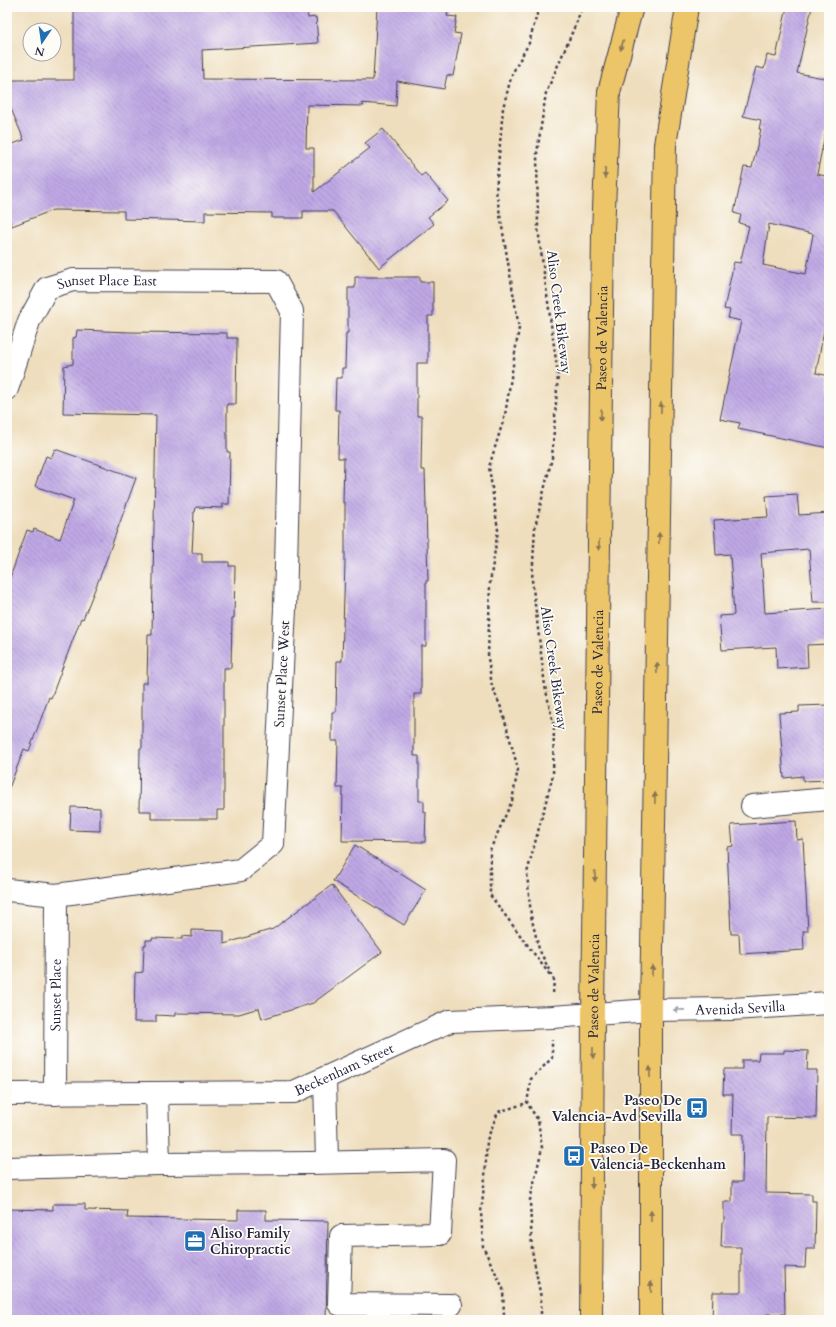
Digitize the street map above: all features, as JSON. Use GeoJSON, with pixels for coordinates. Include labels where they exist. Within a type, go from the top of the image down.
{"type":"FeatureCollection","features":[{"type":"Feature","properties":{"kind":"main road","name":"Paseo de Valencia"},"geometry":{"type":"LineString","coordinates":[[591,1320],[593,1014],[603,232],[609,92],[632,7]]}},
{"type":"Feature","properties":{"kind":"main road"},"geometry":{"type":"LineString","coordinates":[[651,1320],[651,1010],[665,145],[687,7]]}},
{"type":"Feature","properties":{"kind":"street","name":"Sunset Place East"},"geometry":{"type":"LineString","coordinates":[[7,389],[29,321],[47,288],[73,280],[276,281]]}},
{"type":"Feature","properties":{"kind":"street","name":"Sunset Place West"},"geometry":{"type":"LineString","coordinates":[[56,895],[241,870],[272,844],[285,609],[292,311],[276,281]]}},
{"type":"Feature","properties":{"kind":"street"},"geometry":{"type":"LineString","coordinates":[[752,806],[829,799]]}},
{"type":"Feature","properties":{"kind":"street"},"geometry":{"type":"LineString","coordinates":[[7,890],[56,895]]}},
{"type":"Feature","properties":{"kind":"street","name":"Sunset Place"},"geometry":{"type":"LineString","coordinates":[[55,1094],[56,895]]}},
{"type":"Feature","properties":{"kind":"street","name":"Avenida Sevilla"},"geometry":{"type":"LineString","coordinates":[[651,1010],[732,1009],[829,1003]]}},
{"type":"Feature","properties":{"kind":"street","name":"Beckenham Street"},"geometry":{"type":"LineString","coordinates":[[7,1094],[294,1092],[450,1021],[651,1010]]}},
{"type":"Feature","properties":{"kind":"street"},"geometry":{"type":"LineString","coordinates":[[325,1078],[327,1162]]}},
{"type":"Feature","properties":{"kind":"street"},"geometry":{"type":"LineString","coordinates":[[158,1094],[159,1164]]}},
{"type":"Feature","properties":{"kind":"street"},"geometry":{"type":"LineString","coordinates":[[7,1168],[159,1164],[444,1160],[440,1234],[341,1236],[339,1304],[451,1305]]}},
{"type":"Feature","properties":{"kind":"path"},"geometry":{"type":"LineString","coordinates":[[539,7],[529,44],[512,74],[503,108],[496,191],[519,328],[505,415],[489,467],[498,530],[490,582],[488,658],[492,686],[502,710],[518,769],[512,800],[490,850],[490,895],[554,980]]}},
{"type":"Feature","properties":{"kind":"path","name":"Aliso Creek Bikeway"},"geometry":{"type":"LineString","coordinates":[[527,1103],[531,1079],[552,1058],[554,980],[539,949],[531,916],[527,874],[553,775],[554,727],[545,686],[532,580],[535,527],[552,458],[558,375],[538,229],[537,153],[546,93],[582,7]]}},
{"type":"Feature","properties":{"kind":"path"},"geometry":{"type":"LineString","coordinates":[[502,1320],[504,1317],[503,1288],[483,1247],[481,1212],[487,1140],[498,1112],[527,1103],[538,1120],[542,1148],[530,1200],[532,1250],[541,1298],[541,1320]]}},
{"type":"Feature","properties":{"kind":"building"},"geometry":{"type":"Polygon","coordinates":[[[74,7],[307,7],[308,18],[316,17],[318,43],[202,50],[203,79],[373,80],[377,7],[449,7],[447,16],[457,17],[454,33],[461,34],[453,76],[447,75],[444,89],[397,81],[396,106],[362,103],[364,106],[307,105],[306,148],[314,148],[314,192],[370,148],[365,143],[383,129],[421,176],[425,173],[448,201],[428,217],[434,224],[379,268],[333,211],[303,211],[303,218],[272,218],[272,213],[205,212],[205,221],[124,219],[124,211],[53,210],[12,226],[7,212],[7,146],[24,140],[7,99],[7,80],[74,80],[74,7]]]}},
{"type":"Feature","properties":{"kind":"building"},"geometry":{"type":"Polygon","coordinates":[[[787,7],[812,7],[797,73],[829,79],[829,134],[825,134],[817,174],[829,177],[829,331],[824,330],[816,373],[829,376],[829,448],[738,429],[740,423],[720,419],[741,321],[728,318],[730,310],[724,309],[734,262],[740,263],[749,226],[739,223],[741,215],[734,213],[744,167],[752,168],[761,129],[759,129],[761,120],[743,116],[756,67],[764,69],[767,55],[776,57],[787,7]],[[769,224],[763,265],[806,274],[813,234],[769,224]]]}},
{"type":"Feature","properties":{"kind":"building"},"geometry":{"type":"Polygon","coordinates":[[[355,277],[420,277],[420,282],[433,282],[433,316],[428,316],[428,363],[417,363],[417,416],[422,416],[421,470],[425,470],[428,581],[426,581],[426,646],[421,646],[421,694],[414,694],[414,756],[419,756],[419,801],[424,801],[424,812],[426,812],[425,842],[342,841],[343,788],[337,788],[338,741],[332,741],[332,712],[336,712],[337,661],[342,661],[345,503],[343,503],[344,458],[338,458],[339,410],[335,410],[336,378],[342,378],[342,368],[345,368],[346,333],[348,333],[348,288],[355,288],[355,277]]]}},
{"type":"Feature","properties":{"kind":"building"},"geometry":{"type":"Polygon","coordinates":[[[77,330],[227,333],[227,338],[237,338],[236,404],[227,404],[227,452],[230,452],[229,504],[223,504],[223,508],[196,507],[194,512],[192,553],[202,553],[202,562],[229,562],[229,566],[235,566],[231,668],[224,668],[224,810],[217,810],[217,819],[151,819],[151,811],[139,811],[140,748],[142,748],[142,683],[147,683],[148,635],[152,635],[156,415],[63,413],[64,366],[73,364],[73,338],[76,337],[77,330]]]}},
{"type":"Feature","properties":{"kind":"building"},"geometry":{"type":"Polygon","coordinates":[[[55,449],[136,478],[103,569],[83,619],[81,618],[29,751],[24,749],[9,788],[7,788],[7,586],[27,530],[33,532],[34,529],[60,539],[74,500],[35,486],[46,456],[51,458],[55,449]]]}},
{"type":"Feature","properties":{"kind":"building"},"geometry":{"type":"Polygon","coordinates":[[[797,494],[799,515],[829,513],[829,602],[813,602],[809,549],[761,553],[765,613],[829,609],[829,644],[807,645],[808,667],[777,669],[776,647],[722,650],[719,616],[734,615],[730,554],[716,555],[714,520],[768,517],[766,496],[797,494]]]}},
{"type":"Feature","properties":{"kind":"building"},"geometry":{"type":"Polygon","coordinates":[[[829,705],[829,780],[803,781],[803,776],[784,778],[779,713],[799,712],[799,706],[829,705]]]}},
{"type":"Feature","properties":{"kind":"building"},"geometry":{"type":"Polygon","coordinates":[[[71,807],[100,808],[100,831],[70,830],[71,807]]]}},
{"type":"Feature","properties":{"kind":"building"},"geometry":{"type":"Polygon","coordinates":[[[796,821],[797,840],[803,839],[808,931],[803,931],[804,950],[740,954],[739,934],[731,934],[727,847],[733,846],[731,825],[796,821]]]}},
{"type":"Feature","properties":{"kind":"building"},"geometry":{"type":"Polygon","coordinates":[[[355,845],[426,890],[404,925],[333,881],[355,845]]]}},
{"type":"Feature","properties":{"kind":"building"},"geometry":{"type":"Polygon","coordinates":[[[332,885],[382,952],[313,1003],[262,1019],[259,1008],[239,1014],[175,1013],[175,1016],[156,1015],[156,1022],[134,1022],[135,973],[143,972],[144,945],[146,945],[146,940],[152,940],[152,938],[182,939],[182,936],[192,937],[192,930],[224,931],[224,944],[273,929],[332,885]]]}},
{"type":"Feature","properties":{"kind":"building"},"geometry":{"type":"Polygon","coordinates":[[[784,1050],[808,1051],[807,1070],[817,1070],[816,1118],[767,1117],[766,1193],[812,1194],[812,1201],[816,1201],[815,1249],[806,1249],[805,1268],[784,1267],[785,1314],[767,1314],[767,1320],[712,1320],[713,1292],[741,1292],[741,1247],[721,1247],[722,1223],[724,1223],[724,1202],[732,1202],[732,1182],[742,1182],[743,1134],[732,1134],[733,1094],[723,1094],[724,1069],[742,1069],[742,1060],[758,1060],[759,1053],[784,1053],[784,1050]]]}},
{"type":"Feature","properties":{"kind":"building"},"geometry":{"type":"Polygon","coordinates":[[[53,1204],[85,1204],[85,1210],[128,1211],[127,1218],[238,1220],[238,1210],[266,1210],[266,1220],[328,1221],[326,1320],[7,1320],[7,1209],[53,1210],[53,1204]]]}},
{"type":"Feature","properties":{"kind":"place","name":"Paseo De Valencia-Avd Sevilla"},"geometry":{"type":"Point","coordinates":[697,1108]}},
{"type":"Feature","properties":{"kind":"place","name":"Paseo De Valencia-Beckenham"},"geometry":{"type":"Point","coordinates":[574,1156]}},
{"type":"Feature","properties":{"kind":"place","name":"Aliso Family Chiropractic"},"geometry":{"type":"Point","coordinates":[195,1241]}}]}
